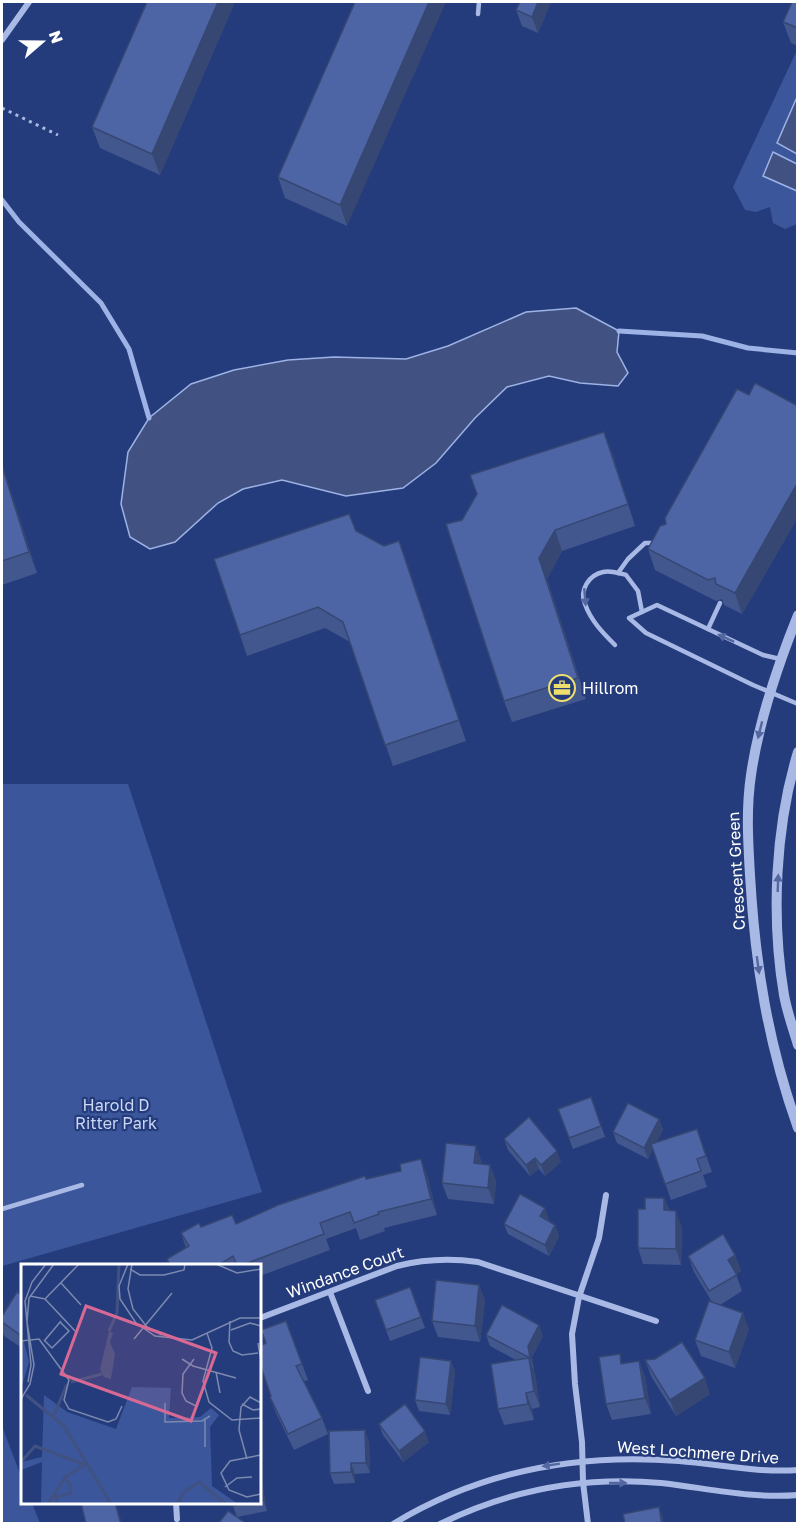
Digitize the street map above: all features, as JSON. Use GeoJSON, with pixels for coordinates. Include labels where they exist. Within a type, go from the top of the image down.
{"type":"FeatureCollection","features":[{"type":"Feature","properties":{"kind":"street"},"geometry":{"type":"LineString","coordinates":[[2,40],[28,2]]}},
{"type":"Feature","properties":{"kind":"street","name":"Crescent Green"},"geometry":{"type":"LineString","coordinates":[[798,615],[780,659],[756,744],[750,776],[746,822],[752,908],[762,995],[775,1058],[798,1128]]}},
{"type":"Feature","properties":{"kind":"street"},"geometry":{"type":"LineString","coordinates":[[798,752],[791,776],[780,845],[777,922],[784,996],[798,1044]]}},
{"type":"Feature","properties":{"kind":"street"},"geometry":{"type":"LineString","coordinates":[[588,1524],[572,1334],[579,1297],[599,1238],[606,1195]]}},
{"type":"Feature","properties":{"kind":"street","name":"Windance Court"},"geometry":{"type":"LineString","coordinates":[[261,1318],[397,1266],[416,1261],[456,1259],[477,1262],[656,1321]]}},
{"type":"Feature","properties":{"kind":"street"},"geometry":{"type":"LineString","coordinates":[[330,1292],[368,1391]]}},
{"type":"Feature","properties":{"kind":"street","name":"West Lochmere Drive"},"geometry":{"type":"LineString","coordinates":[[393,1524],[451,1493],[482,1482],[527,1469],[582,1460],[655,1460],[760,1470],[798,1470]]}},
{"type":"Feature","properties":{"kind":"street","name":"West Lochmere Drive"},"geometry":{"type":"LineString","coordinates":[[440,1524],[498,1498],[583,1482],[658,1483],[759,1494],[798,1495]]}},
{"type":"Feature","properties":{"kind":"street"},"geometry":{"type":"LineString","coordinates":[[176,1504],[177,1519]]}},
{"type":"Feature","properties":{"kind":"lane"},"geometry":{"type":"LineString","coordinates":[[478,14],[479,2]]}},
{"type":"Feature","properties":{"kind":"lane"},"geometry":{"type":"LineString","coordinates":[[618,573],[628,559],[645,543],[662,543]]}},
{"type":"Feature","properties":{"kind":"lane"},"geometry":{"type":"LineString","coordinates":[[615,645],[597,627],[583,602],[584,587],[592,577],[604,571],[626,575],[638,591],[642,612]]}},
{"type":"Feature","properties":{"kind":"lane"},"geometry":{"type":"LineString","coordinates":[[708,629],[720,603]]}},
{"type":"Feature","properties":{"kind":"lane"},"geometry":{"type":"LineString","coordinates":[[780,659],[763,656],[657,605],[629,618],[646,633],[753,686],[798,704]]}},
{"type":"Feature","properties":{"kind":"lane"},"geometry":{"type":"LineString","coordinates":[[2,1209],[82,1185]]}},
{"type":"Feature","properties":{"kind":"path"},"geometry":{"type":"LineString","coordinates":[[2,108],[57,135]]}},
{"type":"Feature","properties":{"kind":"green space"},"geometry":{"type":"Polygon","coordinates":[[[797,50],[797,97],[777,143],[797,154],[797,164],[773,153],[763,176],[797,191],[797,224],[785,229],[773,223],[770,207],[756,212],[745,210],[733,187],[797,50]]]}},
{"type":"Feature","properties":{"kind":"green space","name":"Harold D Ritter Park"},"geometry":{"type":"Polygon","coordinates":[[[2,784],[128,784],[262,1192],[2,1266],[2,784]]]}},
{"type":"Feature","properties":{"kind":"green space"},"geometry":{"type":"Polygon","coordinates":[[[2,1426],[21,1476],[21,1504],[32,1504],[40,1523],[2,1523],[2,1426]]]}},
{"type":"Feature","properties":{"kind":"shaded area"},"geometry":{"type":"Polygon","coordinates":[[[797,97],[797,154],[777,143],[797,97]]]}},
{"type":"Feature","properties":{"kind":"shaded area"},"geometry":{"type":"Polygon","coordinates":[[[773,152],[797,164],[797,191],[763,176],[773,152]]]}},
{"type":"Feature","properties":{"kind":"shaded area"},"geometry":{"type":"Polygon","coordinates":[[[576,308],[619,331],[617,352],[628,373],[618,386],[580,383],[549,376],[507,387],[475,418],[436,463],[403,488],[346,496],[282,480],[243,489],[218,503],[175,542],[150,549],[130,537],[121,504],[128,452],[149,418],[191,384],[234,370],[288,360],[334,357],[406,359],[448,346],[526,312],[576,308]]]}},
{"type":"Feature","properties":{"kind":"building"},"geometry":{"type":"Polygon","coordinates":[[[147,2],[218,2],[152,154],[92,127],[147,2]]]}},
{"type":"Feature","properties":{"kind":"building"},"geometry":{"type":"Polygon","coordinates":[[[355,2],[429,2],[340,205],[278,177],[355,2]]]}},
{"type":"Feature","properties":{"kind":"building"},"geometry":{"type":"Polygon","coordinates":[[[520,2],[538,2],[532,17],[516,10],[520,2]]]}},
{"type":"Feature","properties":{"kind":"building"},"geometry":{"type":"Polygon","coordinates":[[[792,2],[798,2],[798,28],[783,22],[792,2]]]}},
{"type":"Feature","properties":{"kind":"building"},"geometry":{"type":"Polygon","coordinates":[[[755,383],[798,406],[798,482],[735,593],[716,584],[715,578],[708,580],[648,549],[660,526],[666,524],[665,518],[737,389],[749,395],[755,383]]]}},
{"type":"Feature","properties":{"kind":"building"},"geometry":{"type":"Polygon","coordinates":[[[604,432],[628,504],[555,530],[539,558],[578,678],[504,701],[446,524],[462,520],[477,494],[470,475],[604,432]]]}},
{"type":"Feature","properties":{"kind":"building"},"geometry":{"type":"Polygon","coordinates":[[[2,466],[29,552],[2,561],[2,466]]]}},
{"type":"Feature","properties":{"kind":"building"},"geometry":{"type":"Polygon","coordinates":[[[349,514],[356,531],[384,546],[399,541],[459,720],[385,745],[343,622],[318,607],[240,635],[214,559],[349,514]]]}},
{"type":"Feature","properties":{"kind":"building"},"geometry":{"type":"Polygon","coordinates":[[[591,1097],[601,1126],[569,1138],[558,1109],[591,1097]]]}},
{"type":"Feature","properties":{"kind":"building"},"geometry":{"type":"Polygon","coordinates":[[[628,1103],[659,1119],[644,1148],[613,1132],[628,1103]]]}},
{"type":"Feature","properties":{"kind":"building"},"geometry":{"type":"Polygon","coordinates":[[[529,1117],[557,1151],[541,1165],[535,1158],[526,1165],[504,1139],[529,1117]]]}},
{"type":"Feature","properties":{"kind":"building"},"geometry":{"type":"Polygon","coordinates":[[[697,1129],[706,1156],[697,1159],[701,1171],[665,1184],[651,1144],[697,1129]]]}},
{"type":"Feature","properties":{"kind":"building"},"geometry":{"type":"Polygon","coordinates":[[[446,1143],[476,1146],[474,1163],[490,1165],[488,1188],[442,1183],[446,1143]]]}},
{"type":"Feature","properties":{"kind":"building"},"geometry":{"type":"Polygon","coordinates":[[[421,1159],[431,1199],[378,1212],[379,1214],[354,1223],[350,1212],[320,1223],[324,1234],[245,1264],[236,1264],[233,1256],[220,1264],[170,1264],[167,1259],[189,1246],[181,1233],[199,1223],[201,1227],[232,1215],[236,1224],[278,1205],[365,1176],[366,1179],[401,1171],[400,1164],[421,1159]]]}},
{"type":"Feature","properties":{"kind":"building"},"geometry":{"type":"Polygon","coordinates":[[[520,1194],[545,1208],[540,1216],[555,1225],[545,1245],[504,1224],[520,1194]]]}},
{"type":"Feature","properties":{"kind":"building"},"geometry":{"type":"Polygon","coordinates":[[[645,1198],[664,1198],[664,1210],[676,1211],[676,1249],[638,1248],[638,1209],[645,1209],[645,1198]]]}},
{"type":"Feature","properties":{"kind":"building"},"geometry":{"type":"Polygon","coordinates":[[[723,1234],[735,1255],[728,1260],[737,1275],[709,1291],[688,1256],[723,1234]]]}},
{"type":"Feature","properties":{"kind":"building"},"geometry":{"type":"Polygon","coordinates":[[[436,1280],[479,1285],[475,1326],[432,1321],[436,1280]]]}},
{"type":"Feature","properties":{"kind":"building"},"geometry":{"type":"Polygon","coordinates":[[[410,1287],[421,1317],[386,1330],[375,1300],[410,1287]]]}},
{"type":"Feature","properties":{"kind":"building"},"geometry":{"type":"Polygon","coordinates":[[[17,1292],[21,1294],[21,1335],[2,1322],[2,1316],[17,1292]]]}},
{"type":"Feature","properties":{"kind":"building"},"geometry":{"type":"Polygon","coordinates":[[[709,1301],[743,1313],[729,1352],[695,1340],[709,1301]]]}},
{"type":"Feature","properties":{"kind":"building"},"geometry":{"type":"Polygon","coordinates":[[[502,1305],[539,1325],[528,1346],[530,1358],[486,1335],[502,1305]]]}},
{"type":"Feature","properties":{"kind":"building"},"geometry":{"type":"Polygon","coordinates":[[[286,1321],[302,1364],[296,1366],[322,1418],[288,1434],[270,1397],[261,1367],[261,1346],[266,1343],[261,1330],[286,1321]]]}},
{"type":"Feature","properties":{"kind":"building"},"geometry":{"type":"Polygon","coordinates":[[[682,1342],[705,1378],[670,1400],[645,1360],[655,1359],[682,1342]]]}},
{"type":"Feature","properties":{"kind":"building"},"geometry":{"type":"Polygon","coordinates":[[[620,1354],[621,1364],[639,1361],[645,1398],[606,1404],[599,1357],[620,1354]]]}},
{"type":"Feature","properties":{"kind":"building"},"geometry":{"type":"Polygon","coordinates":[[[420,1357],[451,1361],[446,1404],[415,1400],[420,1357]]]}},
{"type":"Feature","properties":{"kind":"building"},"geometry":{"type":"Polygon","coordinates":[[[529,1358],[534,1391],[526,1393],[528,1404],[498,1409],[491,1364],[529,1358]]]}},
{"type":"Feature","properties":{"kind":"building"},"geometry":{"type":"Polygon","coordinates":[[[405,1404],[425,1431],[399,1451],[379,1424],[405,1404]]]}},
{"type":"Feature","properties":{"kind":"building"},"geometry":{"type":"Polygon","coordinates":[[[365,1430],[366,1463],[351,1463],[351,1472],[330,1473],[329,1431],[365,1430]]]}},
{"type":"Feature","properties":{"kind":"building"},"geometry":{"type":"Polygon","coordinates":[[[81,1504],[115,1504],[121,1524],[86,1524],[81,1504]]]}},
{"type":"Feature","properties":{"kind":"building"},"geometry":{"type":"Polygon","coordinates":[[[659,1507],[662,1524],[625,1524],[623,1514],[659,1507]]]}},
{"type":"Feature","properties":{"kind":"building"},"geometry":{"type":"Polygon","coordinates":[[[228,1511],[247,1524],[218,1524],[228,1511]]]}},
{"type":"Feature","properties":{"kind":"waterway"},"geometry":{"type":"LineString","coordinates":[[2,200],[19,222],[101,303],[129,349],[149,418]]}},
{"type":"Feature","properties":{"kind":"waterway"},"geometry":{"type":"LineString","coordinates":[[619,331],[702,336],[748,348],[798,353]]}},
{"type":"Feature","properties":{"kind":"place","name":"Hillrom"},"geometry":{"type":"Point","coordinates":[562,688]}}]}
